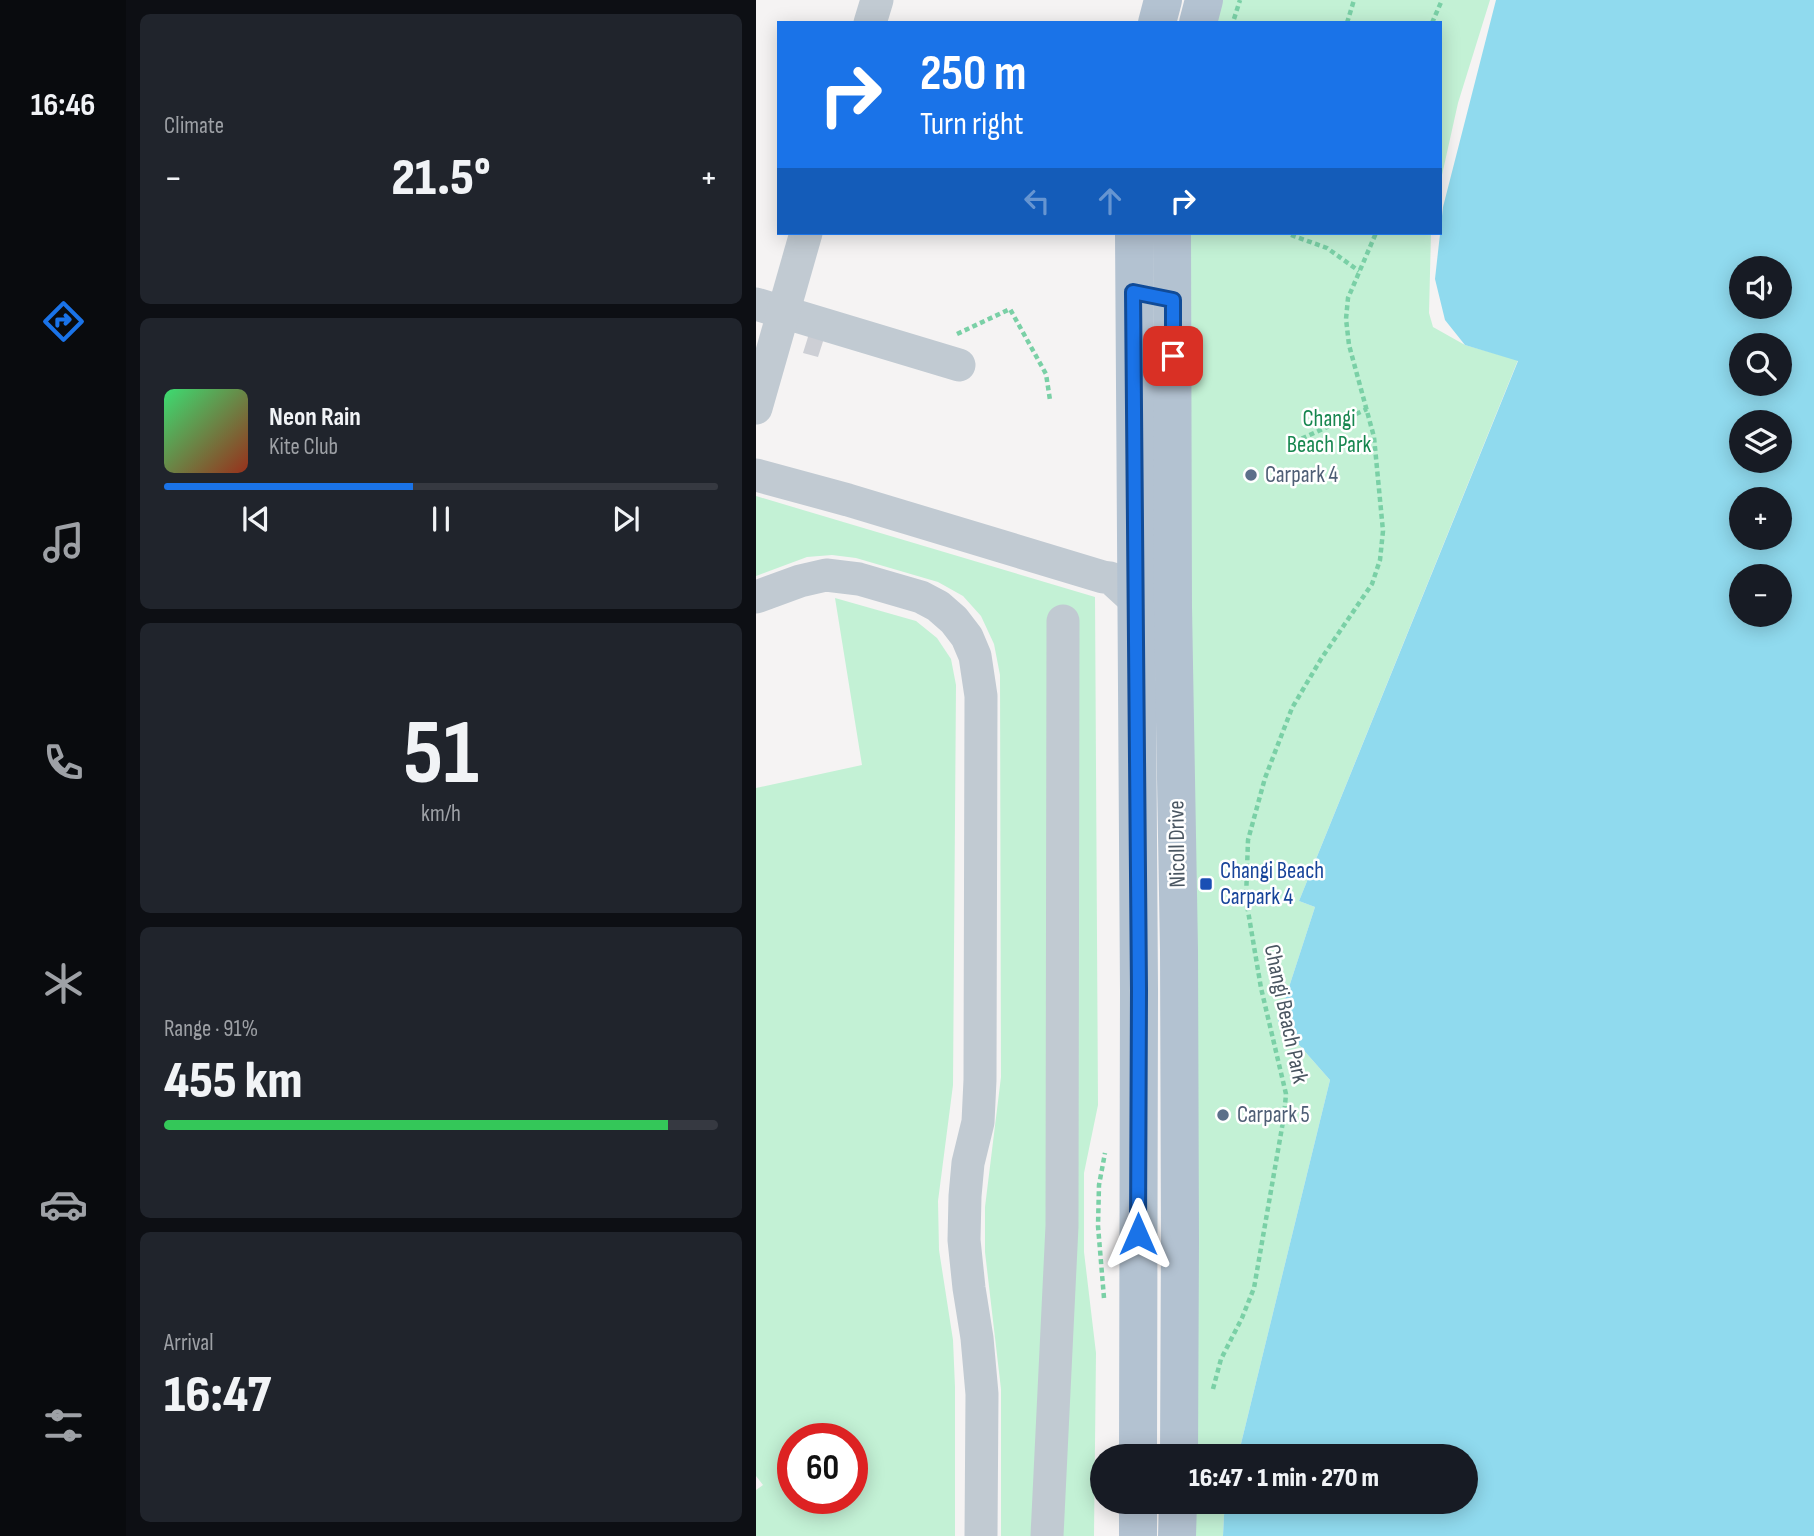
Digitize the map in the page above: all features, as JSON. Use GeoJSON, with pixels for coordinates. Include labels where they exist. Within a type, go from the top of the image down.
{"type":"FeatureCollection","features":[{"type":"Feature","properties":{"kind":"main road"},"geometry":{"type":"LineString","coordinates":[[1158,21],[1163,0]]}},
{"type":"Feature","properties":{"kind":"main road"},"geometry":{"type":"LineString","coordinates":[[1199,21],[1204,0]]}},
{"type":"Feature","properties":{"kind":"main road","name":"Nicoll Drive"},"geometry":{"type":"LineString","coordinates":[[1134,235],[1139,990],[1138,1444]]}},
{"type":"Feature","properties":{"kind":"main road","name":"Nicoll Drive"},"geometry":{"type":"LineString","coordinates":[[1172,235],[1173,607],[1179,991],[1179,1444]]}},
{"type":"Feature","properties":{"kind":"main road"},"geometry":{"type":"LineString","coordinates":[[1138,1514],[1138,1536]]}},
{"type":"Feature","properties":{"kind":"main road"},"geometry":{"type":"LineString","coordinates":[[1177,1536],[1178,1514]]}},
{"type":"Feature","properties":{"kind":"lane"},"geometry":{"type":"LineString","coordinates":[[871,21],[877,0]]}},
{"type":"Feature","properties":{"kind":"lane"},"geometry":{"type":"LineString","coordinates":[[756,408],[769,308],[805,235]]}},
{"type":"Feature","properties":{"kind":"lane"},"geometry":{"type":"LineString","coordinates":[[1133,292],[1173,300]]}},
{"type":"Feature","properties":{"kind":"lane"},"geometry":{"type":"LineString","coordinates":[[769,308],[959,365]]}},
{"type":"Feature","properties":{"kind":"lane"},"geometry":{"type":"LineString","coordinates":[[756,475],[848,500],[1103,578],[1111,578],[1135,600],[1173,607]]}},
{"type":"Feature","properties":{"kind":"lane"},"geometry":{"type":"LineString","coordinates":[[756,597],[813,577],[826,575],[859,579],[921,597],[938,606],[954,620],[967,637],[975,656],[981,696],[980,1080],[978,1122],[968,1163],[964,1240],[982,1394],[981,1536]]}},
{"type":"Feature","properties":{"kind":"lane"},"geometry":{"type":"LineString","coordinates":[[1047,1536],[1062,1226],[1063,621]]}},
{"type":"Feature","properties":{"kind":"lane"},"geometry":{"type":"LineString","coordinates":[[1136,745],[1176,738]]}},
{"type":"Feature","properties":{"kind":"lane"},"geometry":{"type":"LineString","coordinates":[[1139,990],[1179,991]]}},
{"type":"Feature","properties":{"kind":"lane"},"geometry":{"type":"LineString","coordinates":[[1138,1343],[1180,1336]]}},
{"type":"Feature","properties":{"kind":"path"},"geometry":{"type":"LineString","coordinates":[[1234,21],[1240,0]]}},
{"type":"Feature","properties":{"kind":"path"},"geometry":{"type":"LineString","coordinates":[[1348,21],[1354,0]]}},
{"type":"Feature","properties":{"kind":"path"},"geometry":{"type":"LineString","coordinates":[[1433,21],[1442,0]]}},
{"type":"Feature","properties":{"kind":"path"},"geometry":{"type":"LineString","coordinates":[[1290,235],[1327,248],[1359,271]]}},
{"type":"Feature","properties":{"kind":"path","name":"Changi Beach Park"},"geometry":{"type":"LineString","coordinates":[[1212,1393],[1221,1359],[1254,1288],[1286,1094],[1261,988],[1246,899],[1248,840],[1265,778],[1292,708],[1321,659],[1372,584],[1380,560],[1383,531],[1374,437],[1349,345],[1346,319],[1348,298],[1375,235]]}},
{"type":"Feature","properties":{"kind":"path"},"geometry":{"type":"LineString","coordinates":[[918,353],[1010,309],[1046,373],[1050,400]]}},
{"type":"Feature","properties":{"kind":"path"},"geometry":{"type":"LineString","coordinates":[[1294,442],[1367,409]]}},
{"type":"Feature","properties":{"kind":"green space"},"geometry":{"type":"Polygon","coordinates":[[[1212,0],[1490,0],[1458,103],[1442,175],[1442,21],[1207,21],[1212,0]]]}},
{"type":"Feature","properties":{"kind":"green space","name":"Changi Beach Park"},"geometry":{"type":"Polygon","coordinates":[[[1179,235],[1431,235],[1429,313],[1433,327],[1465,345],[1518,360],[1299,901],[1315,907],[1278,1021],[1330,1080],[1241,1444],[1191,1444],[1179,235]]]}},
{"type":"Feature","properties":{"kind":"green space"},"geometry":{"type":"Polygon","coordinates":[[[756,496],[1095,597],[1098,1105],[1084,1173],[1084,1252],[1096,1353],[1095,1444],[1090,1444],[1090,1514],[1094,1514],[1094,1536],[1061,1536],[1053,1228],[1033,1536],[1001,1536],[1001,1389],[985,1252],[985,1207],[1001,1077],[1000,675],[994,644],[981,616],[963,596],[938,582],[856,558],[832,555],[807,557],[756,576],[756,496]]]}},
{"type":"Feature","properties":{"kind":"green space"},"geometry":{"type":"Polygon","coordinates":[[[835,598],[916,621],[937,638],[951,659],[956,685],[953,1085],[938,1201],[939,1250],[953,1340],[955,1536],[756,1536],[756,1490],[763,1485],[756,1476],[756,788],[862,765],[835,598]]]}},
{"type":"Feature","properties":{"kind":"green space"},"geometry":{"type":"Polygon","coordinates":[[[1188,1514],[1224,1514],[1223,1536],[1187,1536],[1188,1514]]]}},
{"type":"Feature","properties":{"kind":"water"},"geometry":{"type":"Polygon","coordinates":[[[1496,0],[1814,0],[1814,1536],[1223,1536],[1224,1514],[1478,1514],[1478,1444],[1241,1444],[1330,1080],[1278,1021],[1315,907],[1299,901],[1518,361],[1465,345],[1445,320],[1435,279],[1443,207],[1496,0]]]}},
{"type":"Feature","properties":{"kind":"building"},"geometry":{"type":"Polygon","coordinates":[[[812,324],[827,329],[818,357],[803,353],[812,324]]]}},
{"type":"Feature","properties":{"kind":"place","name":"Carpark 4"},"geometry":{"type":"Point","coordinates":[1251,475]}},
{"type":"Feature","properties":{"kind":"place","name":"Changi Beach Carpark 4"},"geometry":{"type":"Point","coordinates":[1206,884]}},
{"type":"Feature","properties":{"kind":"place","name":"Carpark 5"},"geometry":{"type":"Point","coordinates":[1223,1115]}},
{"type":"Feature","properties":{"kind":"route"},"geometry":{"type":"LineString","coordinates":[[1138,1234],[1139,990],[1133,292],[1173,300],[1173,356]]}}]}
